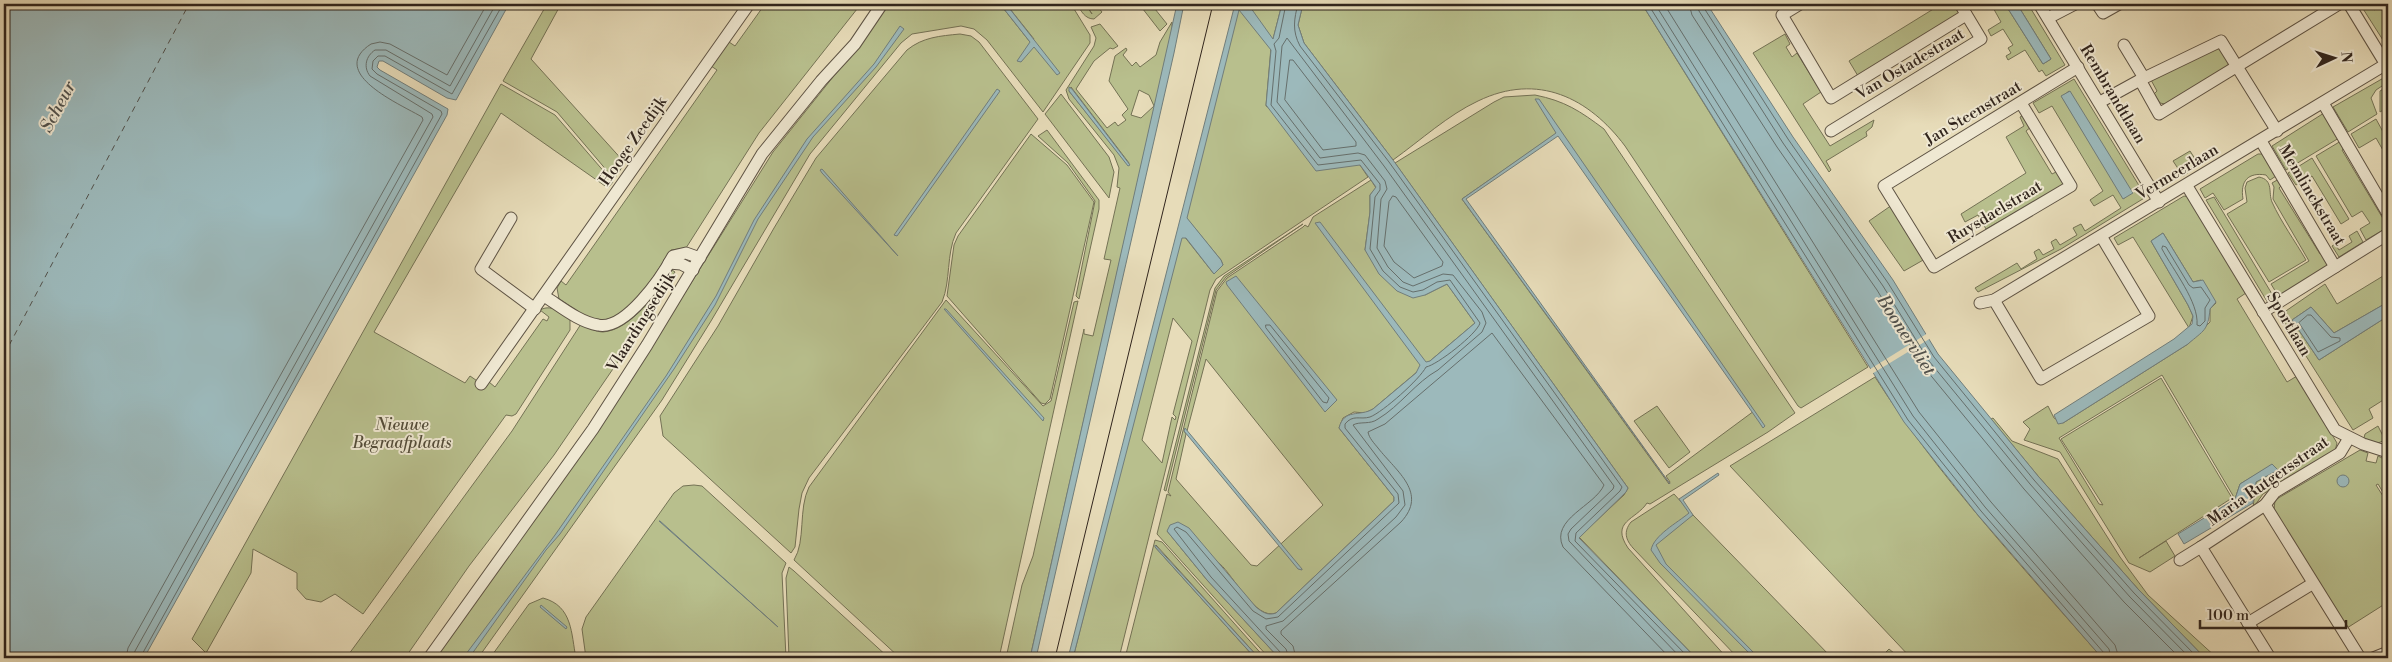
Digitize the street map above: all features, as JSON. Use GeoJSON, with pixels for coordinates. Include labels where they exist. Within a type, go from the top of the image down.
{"type":"FeatureCollection","features":[{"type":"Feature","properties":{"kind":"street","name":"Hooge Zeedijk"},"geometry":{"type":"LineString","coordinates":[[481,384],[749,4]]}},
{"type":"Feature","properties":{"kind":"street","name":"Vlaardingsedijk"},"geometry":{"type":"LineString","coordinates":[[429,658],[593,429],[693,270],[762,154],[821,80],[855,44],[882,4]]}},
{"type":"Feature","properties":{"kind":"street","name":"Van Ostadestraat"},"geometry":{"type":"LineString","coordinates":[[1800,4],[1782,15],[1831,98],[1966,15]]}},
{"type":"Feature","properties":{"kind":"street","name":"Van Ostadestraat"},"geometry":{"type":"LineString","coordinates":[[1831,131],[1981,39],[1960,4]]}},
{"type":"Feature","properties":{"kind":"street","name":"Rembrandtlaan"},"geometry":{"type":"LineString","coordinates":[[2039,4],[2159,202]]}},
{"type":"Feature","properties":{"kind":"street"},"geometry":{"type":"LineString","coordinates":[[2048,18],[2075,4]]}},
{"type":"Feature","properties":{"kind":"street"},"geometry":{"type":"LineString","coordinates":[[2097,4],[2103,13],[2119,4]]}},
{"type":"Feature","properties":{"kind":"street"},"geometry":{"type":"LineString","coordinates":[[2124,45],[2159,114],[2339,4]]}},
{"type":"Feature","properties":{"kind":"street"},"geometry":{"type":"LineString","coordinates":[[2349,4],[2388,65]]}},
{"type":"Feature","properties":{"kind":"street"},"geometry":{"type":"LineString","coordinates":[[2100,102],[2220,41],[2276,131]]}},
{"type":"Feature","properties":{"kind":"street","name":"Vermeerlaan"},"geometry":{"type":"LineString","coordinates":[[1980,303],[1994,300],[2388,65]]}},
{"type":"Feature","properties":{"kind":"street","name":"Jan Steenstraat"},"geometry":{"type":"LineString","coordinates":[[1884,186],[2078,67]]}},
{"type":"Feature","properties":{"kind":"street","name":"Ruysdaelstraat"},"geometry":{"type":"LineString","coordinates":[[1884,186],[1934,267],[2070,186],[2021,102]]}},
{"type":"Feature","properties":{"kind":"street"},"geometry":{"type":"LineString","coordinates":[[2323,103],[2388,214]]}},
{"type":"Feature","properties":{"kind":"street","name":"Memlinckstraat"},"geometry":{"type":"LineString","coordinates":[[2261,141],[2336,267]]}},
{"type":"Feature","properties":{"kind":"street","name":"Sportlaan"},"geometry":{"type":"LineString","coordinates":[[2187,186],[2335,430],[2348,438],[2388,452]]}},
{"type":"Feature","properties":{"kind":"street"},"geometry":{"type":"LineString","coordinates":[[511,218],[481,269],[535,309]]}},
{"type":"Feature","properties":{"kind":"street"},"geometry":{"type":"LineString","coordinates":[[2263,312],[2388,234]]}},
{"type":"Feature","properties":{"kind":"street"},"geometry":{"type":"LineString","coordinates":[[1994,300],[2041,379],[2149,316],[2101,236]]}},
{"type":"Feature","properties":{"kind":"street"},"geometry":{"type":"LineString","coordinates":[[544,296],[592,324],[600,326],[615,323],[623,319],[638,304],[673,256],[686,253],[700,258]]}},
{"type":"Feature","properties":{"kind":"street"},"geometry":{"type":"LineString","coordinates":[[669,263],[681,264],[693,270]]}},
{"type":"Feature","properties":{"kind":"street","name":"Maria Rutgersstraat"},"geometry":{"type":"LineString","coordinates":[[2180,560],[2265,506],[2275,492],[2340,453],[2348,438]]}},
{"type":"Feature","properties":{"kind":"street"},"geometry":{"type":"LineString","coordinates":[[2265,506],[2360,658]]}},
{"type":"Feature","properties":{"kind":"street","name":"Maria Rutgersstraat"},"geometry":{"type":"LineString","coordinates":[[2201,547],[2270,658]]}},
{"type":"Feature","properties":{"kind":"street"},"geometry":{"type":"LineString","coordinates":[[2248,623],[2312,584]]}},
{"type":"Feature","properties":{"kind":"street"},"geometry":{"type":"LineString","coordinates":[[2373,658],[2388,652]]}},
{"type":"Feature","properties":{"kind":"green space"},"geometry":{"type":"Polygon","coordinates":[[[547,4],[561,4],[531,59],[625,163],[614,179],[557,112],[503,81],[547,4]]]}},
{"type":"Feature","properties":{"kind":"green space"},"geometry":{"type":"Polygon","coordinates":[[[765,4],[861,4],[759,133],[686,248],[671,250],[647,285],[626,309],[614,317],[602,320],[585,316],[559,299],[557,288],[561,281],[566,285],[717,70],[711,66],[729,42],[735,46],[765,4]]]}},
{"type":"Feature","properties":{"kind":"green space"},"geometry":{"type":"Polygon","coordinates":[[[887,4],[1000,4],[1030,42],[1034,39],[1006,4],[1071,4],[1090,35],[1090,43],[1043,112],[987,40],[974,29],[961,26],[912,34],[901,43],[810,154],[662,400],[478,658],[435,658],[626,387],[773,152],[853,52],[887,4]]]}},
{"type":"Feature","properties":{"kind":"green space"},"geometry":{"type":"Polygon","coordinates":[[[1077,4],[1085,4],[1092,14],[1086,4],[1101,4],[1098,7],[1102,12],[1094,19],[1091,19],[1084,14],[1077,4]]]}},
{"type":"Feature","properties":{"kind":"green space"},"geometry":{"type":"Polygon","coordinates":[[[1139,4],[1151,4],[1167,24],[1160,31],[1139,4]]]}},
{"type":"Feature","properties":{"kind":"green space"},"geometry":{"type":"Polygon","coordinates":[[[1238,4],[1282,4],[1271,47],[1266,106],[1360,165],[1368,177],[1216,279],[1210,290],[1119,658],[1073,658],[1180,231],[1214,274],[1223,265],[1184,215],[1238,4]],[[1173,318],[1142,440],[1162,463],[1172,417],[1175,420],[1176,417],[1173,414],[1192,341],[1173,318]]]}},
{"type":"Feature","properties":{"kind":"green space"},"geometry":{"type":"Polygon","coordinates":[[[1303,4],[1642,4],[1868,367],[1801,408],[1798,406],[1625,146],[1611,129],[1595,115],[1578,103],[1560,95],[1541,90],[1521,89],[1500,93],[1478,101],[1445,121],[1393,160],[1304,43],[1298,25],[1303,4]]]}},
{"type":"Feature","properties":{"kind":"green space"},"geometry":{"type":"Polygon","coordinates":[[[1933,4],[1956,4],[1962,14],[1858,76],[1849,61],[1935,8],[1933,4]]]}},
{"type":"Feature","properties":{"kind":"green space"},"geometry":{"type":"Polygon","coordinates":[[[1991,4],[2005,4],[2043,64],[2051,59],[2017,4],[2028,4],[2065,65],[2046,76],[2042,70],[2039,72],[2025,50],[2008,60],[2006,56],[2011,53],[2008,48],[2013,45],[2003,29],[1991,36],[1988,30],[2001,22],[1991,4]]]}},
{"type":"Feature","properties":{"kind":"green space"},"geometry":{"type":"Polygon","coordinates":[[[2360,4],[2373,4],[2371,5],[2374,10],[2381,6],[2380,4],[2388,4],[2388,48],[2360,4]]]}},
{"type":"Feature","properties":{"kind":"green space"},"geometry":{"type":"Polygon","coordinates":[[[1172,22],[1172,30],[1030,658],[1006,658],[1022,585],[1033,556],[1084,329],[1084,334],[1093,336],[1111,260],[1104,259],[1120,188],[1117,187],[1119,168],[1114,155],[1069,99],[1066,90],[1094,46],[1096,38],[1091,27],[1100,24],[1118,46],[1113,49],[1110,48],[1094,61],[1076,89],[1107,128],[1115,122],[1118,126],[1126,120],[1122,115],[1128,109],[1109,81],[1115,56],[1126,48],[1127,50],[1123,55],[1132,66],[1136,62],[1140,67],[1156,55],[1160,42],[1172,22]],[[1071,87],[1069,91],[1128,165],[1129,163],[1071,87]],[[1139,90],[1131,115],[1141,118],[1154,106],[1149,95],[1139,90]]]}},
{"type":"Feature","properties":{"kind":"green space"},"geometry":{"type":"Polygon","coordinates":[[[960,34],[971,36],[979,42],[1038,119],[956,233],[951,250],[947,285],[942,302],[809,478],[802,493],[795,547],[791,553],[663,436],[660,416],[718,326],[816,158],[907,50],[919,42],[960,34]]]}},
{"type":"Feature","properties":{"kind":"green space"},"geometry":{"type":"Polygon","coordinates":[[[1785,34],[1790,44],[1786,47],[1792,57],[1797,53],[1821,92],[1803,104],[1830,146],[1874,120],[1872,127],[1866,132],[1867,136],[1826,161],[1831,170],[1829,172],[1753,53],[1785,34]]]}},
{"type":"Feature","properties":{"kind":"green space"},"geometry":{"type":"Polygon","coordinates":[[[2220,47],[2229,60],[2228,66],[2165,104],[2160,103],[2154,94],[2157,91],[2151,80],[2220,47]]]}},
{"type":"Feature","properties":{"kind":"green space"},"geometry":{"type":"Polygon","coordinates":[[[2387,76],[2388,82],[2376,90],[2371,98],[2377,114],[2348,132],[2333,107],[2387,76]]]}},
{"type":"Feature","properties":{"kind":"green space"},"geometry":{"type":"Polygon","coordinates":[[[2074,79],[2146,197],[2061,249],[1978,292],[1975,288],[2017,263],[2021,269],[2037,259],[2034,252],[2039,249],[2043,255],[2054,249],[2051,242],[2056,239],[2060,245],[2077,235],[2073,228],[2081,224],[2085,231],[2121,208],[2113,195],[2094,206],[2090,200],[2103,191],[2052,106],[2039,113],[2033,103],[2074,79]],[[2069,91],[2062,97],[2124,199],[2069,91]]]}},
{"type":"Feature","properties":{"kind":"green space","name":"Nieuwe Begraafplaats"},"geometry":{"type":"Polygon","coordinates":[[[501,84],[555,115],[613,182],[608,188],[501,113],[374,332],[465,383],[470,376],[486,387],[489,382],[495,387],[543,319],[547,321],[549,317],[540,310],[552,308],[570,317],[570,330],[516,414],[512,416],[506,415],[363,614],[335,594],[321,602],[306,599],[297,589],[297,573],[253,549],[251,573],[206,653],[192,639],[501,84]]]}},
{"type":"Feature","properties":{"kind":"green space"},"geometry":{"type":"Polygon","coordinates":[[[2388,86],[2388,107],[2380,112],[2380,91],[2388,86]]]}},
{"type":"Feature","properties":{"kind":"green space"},"geometry":{"type":"Polygon","coordinates":[[[1061,94],[1109,157],[1114,172],[1109,198],[1045,114],[1061,94]]]}},
{"type":"Feature","properties":{"kind":"green space"},"geometry":{"type":"Polygon","coordinates":[[[1535,95],[1555,100],[1580,112],[1604,129],[1795,413],[1768,432],[1650,504],[1647,503],[1623,526],[1623,539],[1628,548],[1727,658],[1696,658],[1579,537],[1624,495],[1628,488],[1395,163],[1504,97],[1535,95]],[[1560,131],[1462,199],[1669,484],[1670,482],[1666,476],[1754,411],[1560,131]]]}},
{"type":"Feature","properties":{"kind":"green space"},"geometry":{"type":"Polygon","coordinates":[[[2324,113],[2339,138],[2286,170],[2272,146],[2324,113]]]}},
{"type":"Feature","properties":{"kind":"green space"},"geometry":{"type":"Polygon","coordinates":[[[2024,115],[2031,127],[2026,131],[2052,174],[2058,171],[2066,184],[1986,229],[1978,215],[1965,222],[1961,214],[2026,173],[2006,137],[2024,126],[2020,117],[2024,115]]]}},
{"type":"Feature","properties":{"kind":"green space"},"geometry":{"type":"Polygon","coordinates":[[[2376,119],[2388,141],[2388,159],[2376,138],[2359,148],[2351,134],[2376,119]]]}},
{"type":"Feature","properties":{"kind":"green space"},"geometry":{"type":"Polygon","coordinates":[[[1047,130],[1099,200],[1099,209],[1079,299],[1076,296],[1095,201],[1068,163],[1038,136],[1047,130]]]}},
{"type":"Feature","properties":{"kind":"green space"},"geometry":{"type":"Polygon","coordinates":[[[1031,134],[1067,165],[1094,202],[1050,399],[1045,404],[1041,403],[947,296],[954,245],[958,236],[1031,134]]]}},
{"type":"Feature","properties":{"kind":"green space"},"geometry":{"type":"Polygon","coordinates":[[[2341,141],[2345,148],[2342,150],[2388,227],[2366,240],[2360,229],[2370,223],[2362,211],[2352,217],[2316,156],[2341,141]]]}},
{"type":"Feature","properties":{"kind":"green space"},"geometry":{"type":"Polygon","coordinates":[[[2190,151],[2199,165],[2183,176],[2173,161],[2190,151]]]}},
{"type":"Feature","properties":{"kind":"green space"},"geometry":{"type":"Polygon","coordinates":[[[2258,154],[2263,154],[2276,176],[2270,180],[2266,175],[2260,174],[2250,177],[2244,183],[2243,199],[2224,210],[2213,193],[2205,198],[2200,189],[2258,154]]]}},
{"type":"Feature","properties":{"kind":"green space"},"geometry":{"type":"Polygon","coordinates":[[[2312,158],[2349,219],[2341,224],[2312,176],[2296,185],[2288,173],[2312,158]]]}},
{"type":"Feature","properties":{"kind":"green space"},"geometry":{"type":"Polygon","coordinates":[[[2259,177],[2269,184],[2272,202],[2306,260],[2269,282],[2227,214],[2247,202],[2245,188],[2247,182],[2259,177]]]}},
{"type":"Feature","properties":{"kind":"green space"},"geometry":{"type":"Polygon","coordinates":[[[2279,179],[2282,185],[2279,188],[2320,254],[2324,253],[2332,266],[2280,299],[2271,284],[2309,261],[2273,199],[2274,187],[2272,183],[2279,179]]]}},
{"type":"Feature","properties":{"kind":"green space"},"geometry":{"type":"Polygon","coordinates":[[[1371,180],[1376,188],[1370,195],[1370,212],[1365,250],[1425,295],[1447,284],[1475,323],[1373,409],[1365,413],[1354,412],[1343,418],[1339,428],[1394,497],[1394,501],[1276,613],[1268,614],[1253,604],[1220,564],[1201,550],[1167,531],[1207,580],[1279,658],[1269,658],[1157,534],[1167,494],[1171,496],[1168,492],[1217,291],[1227,278],[1305,225],[1308,227],[1313,217],[1371,180]],[[1206,359],[1187,431],[1185,429],[1184,431],[1186,434],[1176,479],[1251,565],[1257,566],[1323,505],[1206,359]]]}},
{"type":"Feature","properties":{"kind":"green space"},"geometry":{"type":"Polygon","coordinates":[[[2184,196],[2188,197],[2246,293],[2237,299],[2287,382],[2297,376],[2337,443],[2335,451],[2278,485],[2276,481],[2271,484],[2273,488],[2263,494],[2253,508],[2256,482],[2277,470],[2272,465],[2240,484],[2235,499],[2162,375],[2059,438],[2099,504],[2103,505],[2061,439],[2161,378],[2232,498],[2139,558],[2166,541],[2175,556],[2150,572],[2129,563],[2060,452],[2024,440],[2030,429],[2023,422],[2048,406],[2054,418],[2063,423],[2188,344],[2210,322],[2210,309],[2216,303],[2201,280],[2193,282],[2163,233],[2151,241],[2193,316],[2189,328],[2133,237],[2118,245],[2114,238],[2184,196]]]}},
{"type":"Feature","properties":{"kind":"green space"},"geometry":{"type":"Polygon","coordinates":[[[2214,197],[2275,299],[2268,303],[2206,200],[2214,197]]]}},
{"type":"Feature","properties":{"kind":"green space"},"geometry":{"type":"Polygon","coordinates":[[[1892,205],[1925,259],[1904,271],[1869,221],[1892,205]]]}},
{"type":"Feature","properties":{"kind":"green space"},"geometry":{"type":"Polygon","coordinates":[[[1303,224],[1226,277],[1216,290],[1166,491],[1164,490],[1215,288],[1224,276],[1303,224]]]}},
{"type":"Feature","properties":{"kind":"green space"},"geometry":{"type":"Polygon","coordinates":[[[2357,231],[2363,242],[2339,257],[2332,246],[2335,244],[2339,250],[2352,242],[2349,236],[2357,231]]]}},
{"type":"Feature","properties":{"kind":"green space"},"geometry":{"type":"Polygon","coordinates":[[[672,270],[675,272],[617,363],[554,455],[469,566],[405,658],[346,658],[512,431],[581,324],[603,332],[613,330],[624,324],[634,317],[652,298],[672,270]]]}},
{"type":"Feature","properties":{"kind":"green space"},"geometry":{"type":"Polygon","coordinates":[[[2388,273],[2388,302],[2334,333],[2311,307],[2292,320],[2319,360],[2388,316],[2388,397],[2369,409],[2373,418],[2353,430],[2280,315],[2325,284],[2337,304],[2388,273]]]}},
{"type":"Feature","properties":{"kind":"green space"},"geometry":{"type":"Polygon","coordinates":[[[946,300],[1043,406],[1051,401],[1074,302],[1078,301],[999,658],[900,658],[794,560],[800,544],[804,505],[809,487],[946,300]]]}},
{"type":"Feature","properties":{"kind":"green space"},"geometry":{"type":"Polygon","coordinates":[[[1875,377],[1900,415],[1983,522],[2102,658],[1911,658],[1730,466],[1875,377]]]}},
{"type":"Feature","properties":{"kind":"green space"},"geometry":{"type":"Polygon","coordinates":[[[1657,406],[1690,452],[1669,468],[1634,421],[1657,406]]]}},
{"type":"Feature","properties":{"kind":"green space"},"geometry":{"type":"Polygon","coordinates":[[[1993,418],[2012,441],[2058,459],[2120,557],[2148,595],[2217,658],[2205,658],[2138,589],[2038,476],[1991,419],[1993,418]]]}},
{"type":"Feature","properties":{"kind":"green space"},"geometry":{"type":"Polygon","coordinates":[[[2378,426],[2385,440],[2378,443],[2367,442],[2364,438],[2365,434],[2378,426]]]}},
{"type":"Feature","properties":{"kind":"green space"},"geometry":{"type":"Polygon","coordinates":[[[2360,450],[2368,453],[2366,461],[2376,463],[2378,456],[2388,461],[2388,492],[2384,494],[2378,484],[2376,485],[2388,504],[2388,602],[2347,628],[2274,510],[2275,500],[2360,450]]]}},
{"type":"Feature","properties":{"kind":"green space"},"geometry":{"type":"Polygon","coordinates":[[[683,486],[702,486],[786,563],[782,573],[786,658],[586,658],[582,629],[586,617],[674,493],[683,486]]]}},
{"type":"Feature","properties":{"kind":"green space"},"geometry":{"type":"Polygon","coordinates":[[[1674,494],[1832,658],[1738,658],[1633,548],[1627,539],[1626,533],[1631,522],[1674,494]]]}},
{"type":"Feature","properties":{"kind":"green space"},"geometry":{"type":"Polygon","coordinates":[[[1155,540],[1162,542],[1265,658],[1259,658],[1156,545],[1155,547],[1255,658],[1125,658],[1155,540]]]}},
{"type":"Feature","properties":{"kind":"green space"},"geometry":{"type":"Polygon","coordinates":[[[789,567],[889,658],[789,658],[786,578],[789,567]]]}},
{"type":"Feature","properties":{"kind":"green space"},"geometry":{"type":"Polygon","coordinates":[[[543,598],[560,607],[565,614],[569,622],[576,658],[490,658],[529,604],[543,598]]]}},
{"type":"Feature","properties":{"kind":"green space"},"geometry":{"type":"Polygon","coordinates":[[[1889,649],[1900,658],[1880,658],[1889,649]]]}},
{"type":"Feature","properties":{"kind":"water","name":"Scheur"},"geometry":{"type":"Polygon","coordinates":[[[4,4],[509,4],[456,100],[447,98],[383,61],[379,61],[377,67],[380,70],[448,109],[447,115],[144,658],[4,658],[4,4]]]}},
{"type":"Feature","properties":{"kind":"water"},"geometry":{"type":"Polygon","coordinates":[[[1000,4],[1006,4],[1060,73],[1057,75],[1034,47],[1021,62],[1017,61],[1030,42],[1000,4]]]}},
{"type":"Feature","properties":{"kind":"water"},"geometry":{"type":"Polygon","coordinates":[[[1177,4],[1184,4],[1174,53],[1036,658],[1030,658],[1177,4]]]}},
{"type":"Feature","properties":{"kind":"water"},"geometry":{"type":"Polygon","coordinates":[[[1235,4],[1248,4],[1273,39],[1282,4],[1303,4],[1298,25],[1304,43],[1393,160],[1628,488],[1579,538],[1696,658],[1279,658],[1207,580],[1167,531],[1170,525],[1178,522],[1189,528],[1256,607],[1265,613],[1273,614],[1394,501],[1394,497],[1339,428],[1341,422],[1349,415],[1373,409],[1416,373],[1420,365],[1315,223],[1320,222],[1426,362],[1430,361],[1475,323],[1447,284],[1425,295],[1413,298],[1397,291],[1379,274],[1365,250],[1370,212],[1370,195],[1376,187],[1360,165],[1316,171],[1266,105],[1271,50],[1239,10],[1187,218],[1223,265],[1214,274],[1186,238],[1182,238],[1073,658],[1068,658],[1235,4]]]}},
{"type":"Feature","properties":{"kind":"water","name":"Boonervliet"},"geometry":{"type":"Polygon","coordinates":[[[1642,4],[1707,4],[1793,137],[1893,280],[1938,354],[2038,476],[2138,589],[2205,658],[2102,658],[1977,514],[1904,422],[1642,4]]]}},
{"type":"Feature","properties":{"kind":"water"},"geometry":{"type":"Polygon","coordinates":[[[2005,4],[2017,4],[2051,59],[2043,64],[2005,4]]]}},
{"type":"Feature","properties":{"kind":"water"},"geometry":{"type":"Polygon","coordinates":[[[900,26],[904,29],[876,67],[813,137],[758,219],[715,305],[674,369],[560,534],[546,550],[469,658],[463,658],[555,535],[666,376],[716,296],[754,220],[807,139],[874,64],[900,26]]]}},
{"type":"Feature","properties":{"kind":"water"},"geometry":{"type":"Polygon","coordinates":[[[1069,87],[1130,165],[1128,166],[1069,91],[1069,87]]]}},
{"type":"Feature","properties":{"kind":"water"},"geometry":{"type":"Polygon","coordinates":[[[997,89],[1000,91],[897,236],[894,235],[997,89]]]}},
{"type":"Feature","properties":{"kind":"water"},"geometry":{"type":"Polygon","coordinates":[[[2070,91],[2133,193],[2123,199],[2061,96],[2070,91]]]}},
{"type":"Feature","properties":{"kind":"water"},"geometry":{"type":"Polygon","coordinates":[[[1535,99],[1539,99],[1765,426],[1763,428],[1558,136],[1466,199],[1670,484],[1462,199],[1556,133],[1535,99]]]}},
{"type":"Feature","properties":{"kind":"water"},"geometry":{"type":"Polygon","coordinates":[[[822,169],[898,256],[822,173],[820,170],[822,169]]]}},
{"type":"Feature","properties":{"kind":"water"},"geometry":{"type":"Polygon","coordinates":[[[2163,233],[2193,282],[2203,280],[2216,302],[2210,309],[2206,326],[2188,344],[2063,423],[2058,424],[2054,415],[2174,339],[2192,324],[2193,316],[2188,305],[2151,241],[2163,233]]]}},
{"type":"Feature","properties":{"kind":"water"},"geometry":{"type":"Polygon","coordinates":[[[1236,276],[1337,400],[1325,412],[1227,285],[1226,282],[1236,276]]]}},
{"type":"Feature","properties":{"kind":"water"},"geometry":{"type":"Polygon","coordinates":[[[2388,302],[2388,316],[2319,360],[2292,320],[2311,307],[2334,333],[2388,302]]]}},
{"type":"Feature","properties":{"kind":"water"},"geometry":{"type":"Polygon","coordinates":[[[944,309],[1044,418],[1043,421],[944,309]]]}},
{"type":"Feature","properties":{"kind":"water"},"geometry":{"type":"Polygon","coordinates":[[[1185,428],[1302,570],[1298,569],[1184,431],[1185,428]]]}},
{"type":"Feature","properties":{"kind":"water"},"geometry":{"type":"Polygon","coordinates":[[[2272,464],[2278,470],[2256,482],[2253,503],[2184,544],[2178,534],[2235,499],[2240,484],[2272,464]]]}},
{"type":"Feature","properties":{"kind":"water"},"geometry":{"type":"Polygon","coordinates":[[[1718,473],[1719,475],[1683,500],[1693,515],[1656,545],[1666,564],[1759,658],[1754,658],[1660,563],[1651,550],[1661,534],[1689,513],[1679,499],[1718,473]]]}},
{"type":"Feature","properties":{"kind":"water"},"geometry":{"type":"Polygon","coordinates":[[[2341,475],[2345,475],[2349,481],[2345,487],[2341,487],[2337,483],[2337,479],[2341,475]]]}},
{"type":"Feature","properties":{"kind":"water"},"geometry":{"type":"Polygon","coordinates":[[[659,521],[660,521],[778,627],[659,521]]]}},
{"type":"Feature","properties":{"kind":"water"},"geometry":{"type":"Polygon","coordinates":[[[1155,545],[1259,658],[1255,658],[1155,545]]]}},
{"type":"Feature","properties":{"kind":"water"},"geometry":{"type":"Polygon","coordinates":[[[541,605],[567,627],[566,629],[540,607],[541,605]]]}},
{"type":"Feature","properties":{"kind":"pier"},"geometry":{"type":"Polygon","coordinates":[[[1928,333],[1931,338],[1870,375],[1867,371],[1928,333]]]}},
{"type":"Feature","properties":{"kind":"ferry route"},"geometry":{"type":"LineString","coordinates":[[4,355],[189,4]]}},
{"type":"Feature","properties":{"kind":"tram line"},"geometry":{"type":"LineString","coordinates":[[1055,658],[1213,4]]}}]}
